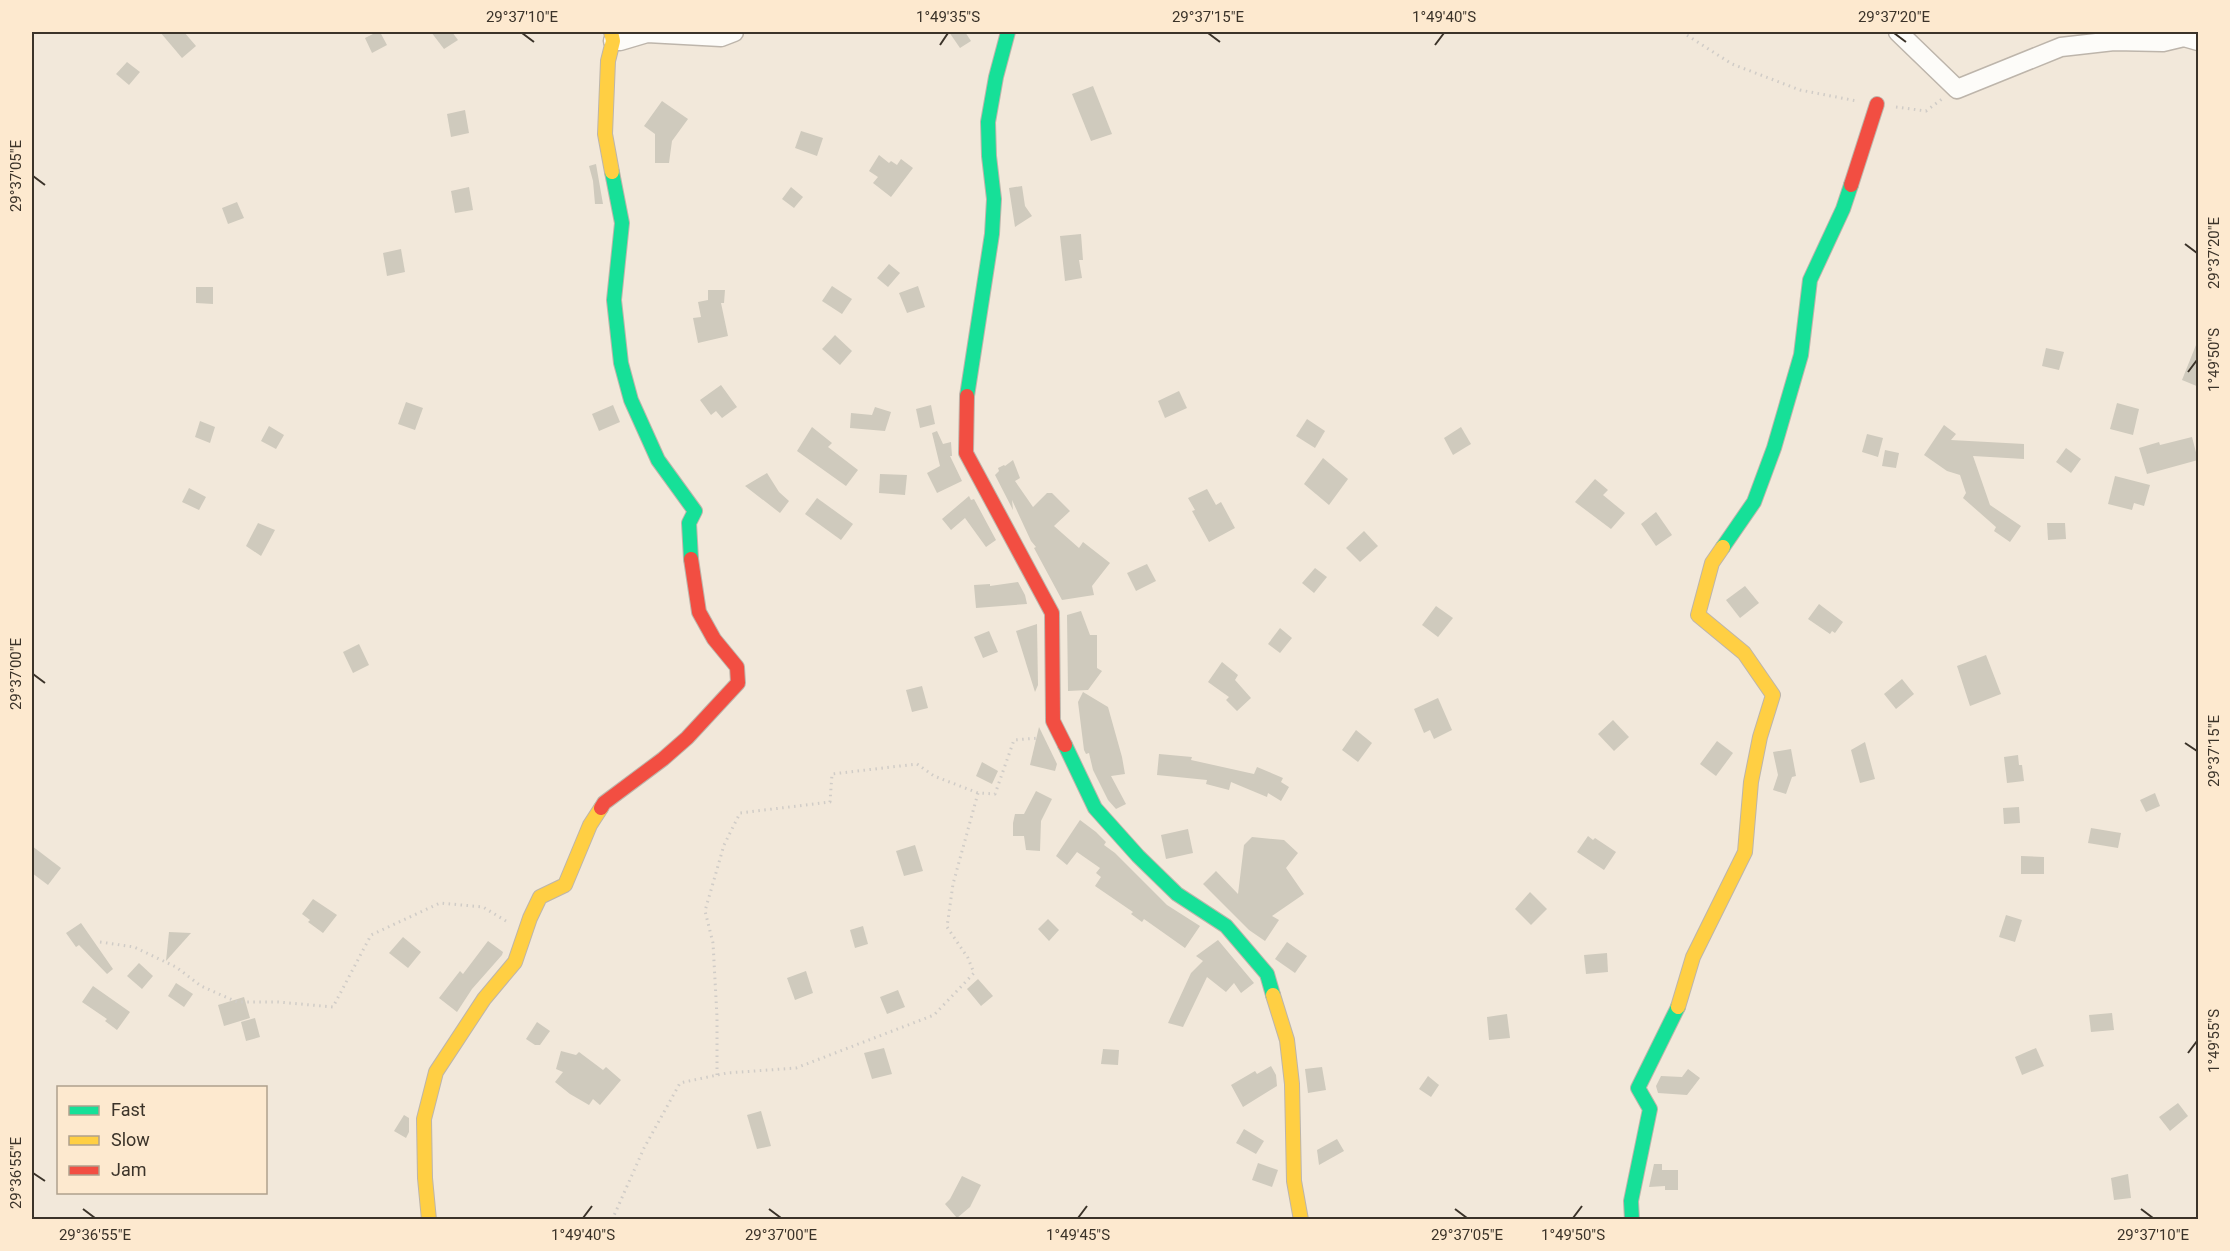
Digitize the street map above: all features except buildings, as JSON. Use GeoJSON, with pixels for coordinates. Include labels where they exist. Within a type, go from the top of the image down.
{"type":"FeatureCollection","features":[{"type":"Feature","properties":{"kind":"street"},"geometry":{"type":"LineString","coordinates":[[429,1220],[425,1178],[424,1119],[436,1072],[484,999],[514,962],[540,897],[565,885],[590,825],[604,803],[687,738],[738,682],[737,667],[714,639],[699,612],[688,542],[689,523],[695,511],[658,460],[631,400],[621,363],[614,300],[621,223],[605,134],[608,61],[612,36],[620,41],[647,33],[722,37],[734,32]]}},
{"type":"Feature","properties":{"kind":"street"},"geometry":{"type":"LineString","coordinates":[[1008,32],[996,77],[988,122],[994,198],[993,222],[986,283],[967,395],[966,453],[1052,613],[1053,721],[1095,808],[1169,887],[1226,926],[1268,974],[1287,1040],[1292,1084],[1294,1181],[1301,1220]]}},
{"type":"Feature","properties":{"kind":"street"},"geometry":{"type":"LineString","coordinates":[[1898,32],[1957,89],[2061,47],[2114,41],[2163,42],[2184,37],[2199,41]]}},
{"type":"Feature","properties":{"kind":"street"},"geometry":{"type":"LineString","coordinates":[[1632,1220],[1631,1201],[1650,1109],[1638,1088],[1678,1008],[1693,957],[1745,852],[1750,782],[1760,737],[1773,695],[1744,653],[1698,615],[1712,563],[1754,502],[1774,448],[1802,355],[1810,280],[1843,209],[1877,104]]}},
{"type":"Feature","properties":{"kind":"path"},"geometry":{"type":"LineString","coordinates":[[1682,32],[1732,64],[1790,86],[1827,96],[1926,111],[1957,89]]}},
{"type":"Feature","properties":{"kind":"path"},"geometry":{"type":"LineString","coordinates":[[717,1075],[713,943],[705,911],[724,845],[740,813],[831,802],[832,774],[917,764],[934,776],[978,793],[995,794],[1014,740],[1060,736]]}},
{"type":"Feature","properties":{"kind":"path"},"geometry":{"type":"LineString","coordinates":[[612,1220],[644,1148],[680,1083],[717,1075],[796,1068],[934,1015],[974,973],[968,958],[947,927],[952,884],[978,793]]}},
{"type":"Feature","properties":{"kind":"path"},"geometry":{"type":"LineString","coordinates":[[100,942],[134,946],[176,967],[201,986],[237,1002],[278,1002],[333,1007],[371,935],[440,903],[483,907],[525,933]]}},
{"type":"Feature","properties":{"kind":"traffic: fast"},"geometry":{"type":"LineString","coordinates":[[967,396],[992,234],[994,199],[988,122],[996,77],[1008,32]]}},
{"type":"Feature","properties":{"kind":"traffic: fast"},"geometry":{"type":"LineString","coordinates":[[612,172],[622,223],[614,300],[621,363],[631,400],[658,460],[695,511],[689,523],[691,559]]}},
{"type":"Feature","properties":{"kind":"traffic: fast"},"geometry":{"type":"LineString","coordinates":[[1723,547],[1754,502],[1774,448],[1801,355],[1810,280],[1843,209],[1851,185]]}},
{"type":"Feature","properties":{"kind":"traffic: fast"},"geometry":{"type":"LineString","coordinates":[[1065,745],[1095,808],[1138,856],[1177,894],[1226,926],[1267,974],[1273,995]]}},
{"type":"Feature","properties":{"kind":"traffic: fast"},"geometry":{"type":"LineString","coordinates":[[1632,1220],[1631,1201],[1650,1109],[1638,1088],[1678,1007]]}},
{"type":"Feature","properties":{"kind":"traffic: slow"},"geometry":{"type":"LineString","coordinates":[[611,32],[613,41],[608,61],[605,134],[612,172]]}},
{"type":"Feature","properties":{"kind":"traffic: slow"},"geometry":{"type":"LineString","coordinates":[[1678,1007],[1693,957],[1745,852],[1751,782],[1760,737],[1773,695],[1744,653],[1698,615],[1712,563],[1723,547]]}},
{"type":"Feature","properties":{"kind":"traffic: slow"},"geometry":{"type":"LineString","coordinates":[[429,1220],[425,1178],[424,1119],[436,1072],[484,999],[515,962],[540,897],[565,885],[590,825],[601,808]]}},
{"type":"Feature","properties":{"kind":"traffic: slow"},"geometry":{"type":"LineString","coordinates":[[1273,995],[1287,1040],[1292,1084],[1294,1181],[1301,1220]]}},
{"type":"Feature","properties":{"kind":"traffic: jam"},"geometry":{"type":"LineString","coordinates":[[1851,185],[1877,104]]}},
{"type":"Feature","properties":{"kind":"traffic: jam"},"geometry":{"type":"LineString","coordinates":[[967,396],[966,453],[1052,613],[1053,721],[1065,745]]}},
{"type":"Feature","properties":{"kind":"traffic: jam"},"geometry":{"type":"LineString","coordinates":[[601,808],[604,803],[687,738],[738,683],[737,667],[714,639],[699,612],[691,559]]}}]}
